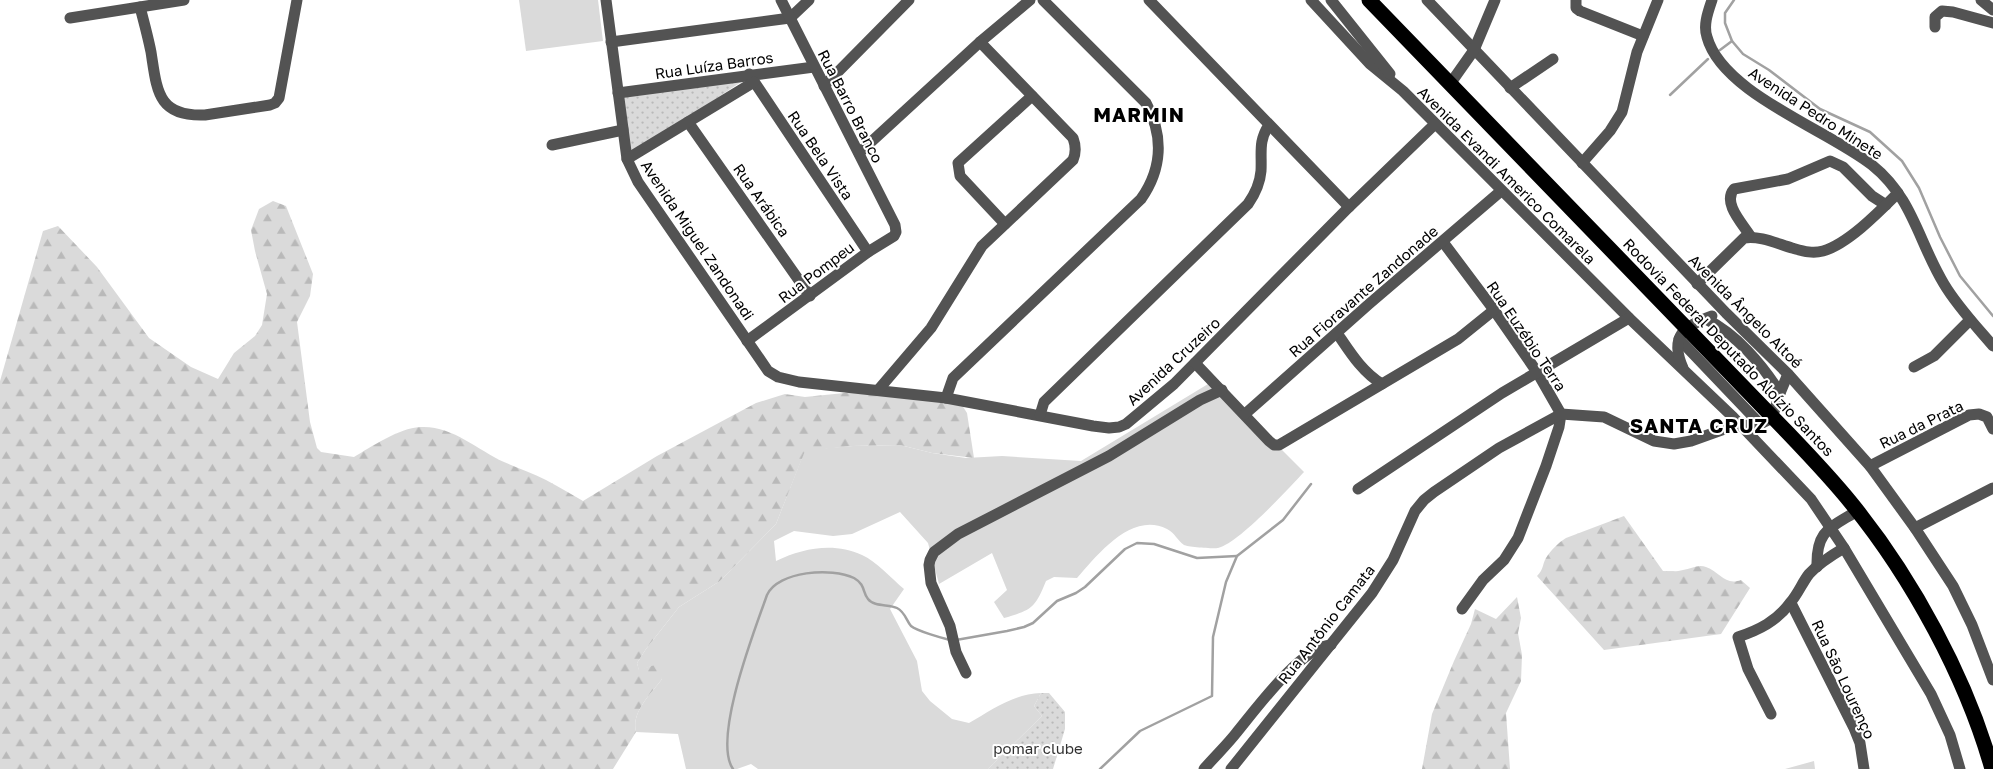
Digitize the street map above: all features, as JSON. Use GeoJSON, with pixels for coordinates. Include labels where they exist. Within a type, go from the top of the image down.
{"type":"FeatureCollection","features":[{"type":"Feature","properties":{"kind":"highway","name":"Rodovia Federal Deputado Aloízio Santos"},"geometry":{"type":"LineString","coordinates":[[1369,0],[1766,421],[1828,476],[1857,511],[1891,557],[1931,624],[1959,683],[1992,769]]}},
{"type":"Feature","properties":{"kind":"street"},"geometry":{"type":"LineString","coordinates":[[70,18],[184,0]]}},
{"type":"Feature","properties":{"kind":"street"},"geometry":{"type":"LineString","coordinates":[[140,7],[156,88],[167,105],[185,113],[205,115],[270,106],[275,103],[279,98],[297,0]]}},
{"type":"Feature","properties":{"kind":"street","name":"Avenida Miguel Zandonadi"},"geometry":{"type":"LineString","coordinates":[[606,0],[627,158],[638,182],[768,371]]}},
{"type":"Feature","properties":{"kind":"street","name":"Rua Barro Branco"},"geometry":{"type":"LineString","coordinates":[[781,0],[895,225]]}},
{"type":"Feature","properties":{"kind":"street"},"geometry":{"type":"LineString","coordinates":[[611,42],[790,18],[809,0]]}},
{"type":"Feature","properties":{"kind":"street"},"geometry":{"type":"LineString","coordinates":[[824,86],[909,0]]}},
{"type":"Feature","properties":{"kind":"street"},"geometry":{"type":"LineString","coordinates":[[859,153],[980,42],[1030,0]]}},
{"type":"Feature","properties":{"kind":"street"},"geometry":{"type":"LineString","coordinates":[[946,398],[953,378],[1141,200],[1151,183],[1157,164],[1158,137],[1154,120],[1146,104],[1043,0]]}},
{"type":"Feature","properties":{"kind":"street"},"geometry":{"type":"LineString","coordinates":[[1149,0],[1349,207]]}},
{"type":"Feature","properties":{"kind":"street","name":"Avenida Evandi Americo Comarela"},"geometry":{"type":"LineString","coordinates":[[1311,0],[1370,64],[1403,91],[1500,191],[1628,318],[1742,426],[1806,493],[1831,527],[1935,701],[1950,735],[1960,769]]}},
{"type":"Feature","properties":{"kind":"street"},"geometry":{"type":"LineString","coordinates":[[1331,0],[1403,91]]}},
{"type":"Feature","properties":{"kind":"street","name":"Avenida Ângelo Altoé"},"geometry":{"type":"LineString","coordinates":[[1427,0],[1698,284],[1788,374],[1870,466],[1915,528],[1958,596],[1979,642],[1993,680]]}},
{"type":"Feature","properties":{"kind":"street"},"geometry":{"type":"LineString","coordinates":[[1450,84],[1474,50],[1495,0]]}},
{"type":"Feature","properties":{"kind":"street"},"geometry":{"type":"LineString","coordinates":[[1576,0],[1576,8],[1643,36]]}},
{"type":"Feature","properties":{"kind":"street"},"geometry":{"type":"LineString","coordinates":[[1582,163],[1610,131],[1622,112],[1643,36],[1658,0]]}},
{"type":"Feature","properties":{"kind":"street","name":"Avenida Pedro Minete"},"geometry":{"type":"LineString","coordinates":[[1712,0],[1706,22],[1706,36],[1712,49],[1726,69],[1740,81],[1800,122],[1874,166],[1898,193],[1918,227],[1944,283],[1970,320],[1993,346]]}},
{"type":"Feature","properties":{"kind":"street"},"geometry":{"type":"LineString","coordinates":[[1981,0],[1993,10]]}},
{"type":"Feature","properties":{"kind":"street"},"geometry":{"type":"LineString","coordinates":[[1935,28],[1935,17],[1942,10],[1993,23]]}},
{"type":"Feature","properties":{"kind":"street"},"geometry":{"type":"LineString","coordinates":[[878,389],[931,328],[982,246],[1072,160],[1075,153],[1072,138],[980,42]]}},
{"type":"Feature","properties":{"kind":"street"},"geometry":{"type":"LineString","coordinates":[[1510,88],[1553,59]]}},
{"type":"Feature","properties":{"kind":"street","name":"Rua Luíza Barros"},"geometry":{"type":"LineString","coordinates":[[618,93],[752,78],[814,67]]}},
{"type":"Feature","properties":{"kind":"street"},"geometry":{"type":"LineString","coordinates":[[627,158],[688,122],[752,78]]}},
{"type":"Feature","properties":{"kind":"street","name":"Rua Bela Vista"},"geometry":{"type":"LineString","coordinates":[[752,78],[868,252]]}},
{"type":"Feature","properties":{"kind":"street"},"geometry":{"type":"LineString","coordinates":[[1005,224],[960,176],[958,163],[1032,96]]}},
{"type":"Feature","properties":{"kind":"street","name":"Rua Arábica"},"geometry":{"type":"LineString","coordinates":[[688,122],[810,296]]}},
{"type":"Feature","properties":{"kind":"street","name":"Avenida Cruzeiro"},"geometry":{"type":"LineString","coordinates":[[768,371],[778,377],[799,382],[878,389],[946,398],[1101,427],[1119,428],[1134,418],[1174,384],[1349,207],[1435,124]]}},
{"type":"Feature","properties":{"kind":"street"},"geometry":{"type":"LineString","coordinates":[[1040,415],[1044,402],[1248,204],[1259,184],[1261,169],[1260,142],[1269,125]]}},
{"type":"Feature","properties":{"kind":"street"},"geometry":{"type":"LineString","coordinates":[[552,145],[623,130]]}},
{"type":"Feature","properties":{"kind":"street"},"geometry":{"type":"LineString","coordinates":[[1751,237],[1730,202],[1731,193],[1734,189],[1788,179],[1825,162],[1833,162],[1843,167],[1872,196],[1886,205]]}},
{"type":"Feature","properties":{"kind":"street","name":"Rua Fioravante Zandonade"},"geometry":{"type":"LineString","coordinates":[[1245,414],[1500,191]]}},
{"type":"Feature","properties":{"kind":"street"},"geometry":{"type":"LineString","coordinates":[[1698,284],[1744,238],[1751,237],[1806,252],[1823,251],[1853,233],[1898,193]]}},
{"type":"Feature","properties":{"kind":"street","name":"Rua Pompeu"},"geometry":{"type":"LineString","coordinates":[[747,341],[868,252],[894,236],[896,232],[895,225]]}},
{"type":"Feature","properties":{"kind":"street","name":"Rua Euzébio Terra"},"geometry":{"type":"LineString","coordinates":[[1443,242],[1537,372],[1561,414],[1559,427],[1546,466],[1518,538],[1504,560],[1483,580],[1462,609]]}},
{"type":"Feature","properties":{"kind":"street"},"geometry":{"type":"LineString","coordinates":[[1195,363],[1274,445],[1279,445],[1371,390],[1377,381],[1458,339],[1494,310]]}},
{"type":"Feature","properties":{"kind":"street"},"geometry":{"type":"LineString","coordinates":[[1684,369],[1678,354],[1683,334],[1697,321],[1726,313]]}},
{"type":"Feature","properties":{"kind":"street"},"geometry":{"type":"LineString","coordinates":[[1358,489],[1481,407],[1628,318]]}},
{"type":"Feature","properties":{"kind":"street"},"geometry":{"type":"LineString","coordinates":[[1706,319],[1718,325],[1742,346],[1771,379],[1780,393]]}},
{"type":"Feature","properties":{"kind":"street"},"geometry":{"type":"LineString","coordinates":[[1914,368],[1934,356],[1970,320]]}},
{"type":"Feature","properties":{"kind":"street"},"geometry":{"type":"LineString","coordinates":[[1337,333],[1355,359],[1377,381]]}},
{"type":"Feature","properties":{"kind":"street"},"geometry":{"type":"LineString","coordinates":[[1561,414],[1604,417],[1654,441],[1674,444],[1690,441],[1720,430],[1766,421],[1788,374]]}},
{"type":"Feature","properties":{"kind":"street"},"geometry":{"type":"LineString","coordinates":[[966,673],[931,583],[929,565],[934,552],[958,534],[1109,456],[1200,400],[1222,390]]}},
{"type":"Feature","properties":{"kind":"street","name":"Rua Antônio Camata"},"geometry":{"type":"LineString","coordinates":[[1231,769],[1331,645],[1384,575],[1415,512],[1424,500],[1499,448],[1561,414]]}},
{"type":"Feature","properties":{"kind":"street","name":"Rua da Prata"},"geometry":{"type":"LineString","coordinates":[[1870,466],[1970,415],[1978,414],[1987,417],[1993,428]]}},
{"type":"Feature","properties":{"kind":"street"},"geometry":{"type":"LineString","coordinates":[[1915,528],[1993,488]]}},
{"type":"Feature","properties":{"kind":"street"},"geometry":{"type":"LineString","coordinates":[[1817,567],[1818,543],[1822,535],[1831,527],[1857,511]]}},
{"type":"Feature","properties":{"kind":"street"},"geometry":{"type":"LineString","coordinates":[[1771,714],[1748,669],[1738,637],[1756,631],[1776,619],[1791,603],[1800,585],[1817,567],[1844,548]]}},
{"type":"Feature","properties":{"kind":"street","name":"Rua São Lourenço"},"geometry":{"type":"LineString","coordinates":[[1791,603],[1854,728],[1860,743],[1864,769]]}},
{"type":"Feature","properties":{"kind":"street"},"geometry":{"type":"LineString","coordinates":[[1204,769],[1274,687],[1310,654],[1331,645]]}},
{"type":"Feature","properties":{"kind":"green space"},"geometry":{"type":"Polygon","coordinates":[[[519,0],[598,0],[603,41],[526,51],[519,0]]]}},
{"type":"Feature","properties":{"kind":"green space"},"geometry":{"type":"Polygon","coordinates":[[[750,76],[627,158],[619,94],[750,76]]]}},
{"type":"Feature","properties":{"kind":"green space"},"geometry":{"type":"Polygon","coordinates":[[[273,201],[286,206],[313,274],[310,296],[297,322],[310,422],[317,448],[321,452],[354,457],[403,431],[412,428],[432,427],[464,439],[494,457],[546,480],[583,501],[657,456],[756,403],[785,394],[805,397],[864,391],[960,402],[967,413],[974,458],[932,453],[900,445],[853,446],[805,451],[776,524],[720,581],[679,607],[637,663],[639,670],[660,665],[662,679],[639,710],[636,717],[636,732],[613,769],[0,769],[0,381],[43,231],[58,226],[97,267],[149,338],[191,367],[218,379],[234,353],[255,336],[262,325],[267,294],[251,230],[259,209],[273,201]]]}},
{"type":"Feature","properties":{"kind":"green space"},"geometry":{"type":"Polygon","coordinates":[[[1213,381],[1304,472],[1250,526],[1227,544],[1218,548],[1186,546],[1167,529],[1154,525],[1141,526],[1129,530],[1105,547],[1077,578],[1054,577],[1046,581],[1039,597],[1031,607],[1021,613],[1004,618],[994,602],[1007,590],[992,553],[939,584],[928,543],[900,512],[852,534],[833,536],[794,531],[774,541],[776,561],[786,556],[819,548],[851,551],[873,561],[904,589],[890,609],[917,661],[922,691],[930,701],[952,719],[969,723],[1021,696],[1041,693],[1034,706],[1042,716],[988,769],[758,769],[751,764],[737,769],[686,769],[678,734],[636,732],[636,717],[639,710],[662,679],[654,665],[639,671],[637,663],[679,607],[720,581],[776,524],[805,450],[900,445],[932,453],[966,458],[1002,456],[1081,461],[1213,381]]]}},
{"type":"Feature","properties":{"kind":"green space"},"geometry":{"type":"Polygon","coordinates":[[[1624,516],[1663,571],[1678,571],[1703,566],[1727,580],[1741,580],[1750,588],[1721,634],[1604,650],[1537,576],[1548,555],[1563,540],[1624,516]]]}},
{"type":"Feature","properties":{"kind":"green space"},"geometry":{"type":"Polygon","coordinates":[[[1517,597],[1521,618],[1518,633],[1522,655],[1521,681],[1506,713],[1510,769],[1422,769],[1432,714],[1471,624],[1475,609],[1496,619],[1517,597]]]}},
{"type":"Feature","properties":{"kind":"green space","name":"pomar clube"},"geometry":{"type":"Polygon","coordinates":[[[1041,693],[1049,693],[1065,712],[1065,729],[1053,769],[988,769],[1042,716],[1034,706],[1041,693]]]}},
{"type":"Feature","properties":{"kind":"green space"},"geometry":{"type":"Polygon","coordinates":[[[1814,761],[1815,769],[1785,769],[1814,761]]]}},
{"type":"Feature","properties":{"kind":"waterway"},"geometry":{"type":"LineString","coordinates":[[1734,0],[1725,13],[1725,23],[1732,41],[1743,54],[1769,70],[1820,109],[1870,132],[1902,161],[1919,188],[1940,237],[1960,276],[1993,316]]}},
{"type":"Feature","properties":{"kind":"waterway"},"geometry":{"type":"LineString","coordinates":[[1720,50],[1732,41]]}},
{"type":"Feature","properties":{"kind":"waterway"},"geometry":{"type":"LineString","coordinates":[[1670,95],[1708,59]]}},
{"type":"Feature","properties":{"kind":"waterway"},"geometry":{"type":"LineString","coordinates":[[1100,769],[1140,731],[1212,696],[1213,637],[1226,582],[1237,556],[1283,520],[1311,484]]}},
{"type":"Feature","properties":{"kind":"waterway"},"geometry":{"type":"LineString","coordinates":[[956,640],[1007,631],[1033,623],[1057,601],[1085,587],[1125,549],[1137,543],[1154,544],[1197,558],[1237,556]]}},
{"type":"Feature","properties":{"kind":"waterway"},"geometry":{"type":"LineString","coordinates":[[733,769],[728,754],[731,710],[745,657],[767,595],[773,587],[782,581],[806,573],[820,572],[854,578],[860,583],[871,602],[897,608],[914,628],[950,640]]}},
{"type":"Feature","properties":{"kind":"district","name":"MARMIN"},"geometry":{"type":"Point","coordinates":[1139,114]}},
{"type":"Feature","properties":{"kind":"district","name":"SANTA CRUZ"},"geometry":{"type":"Point","coordinates":[1699,425]}}]}
